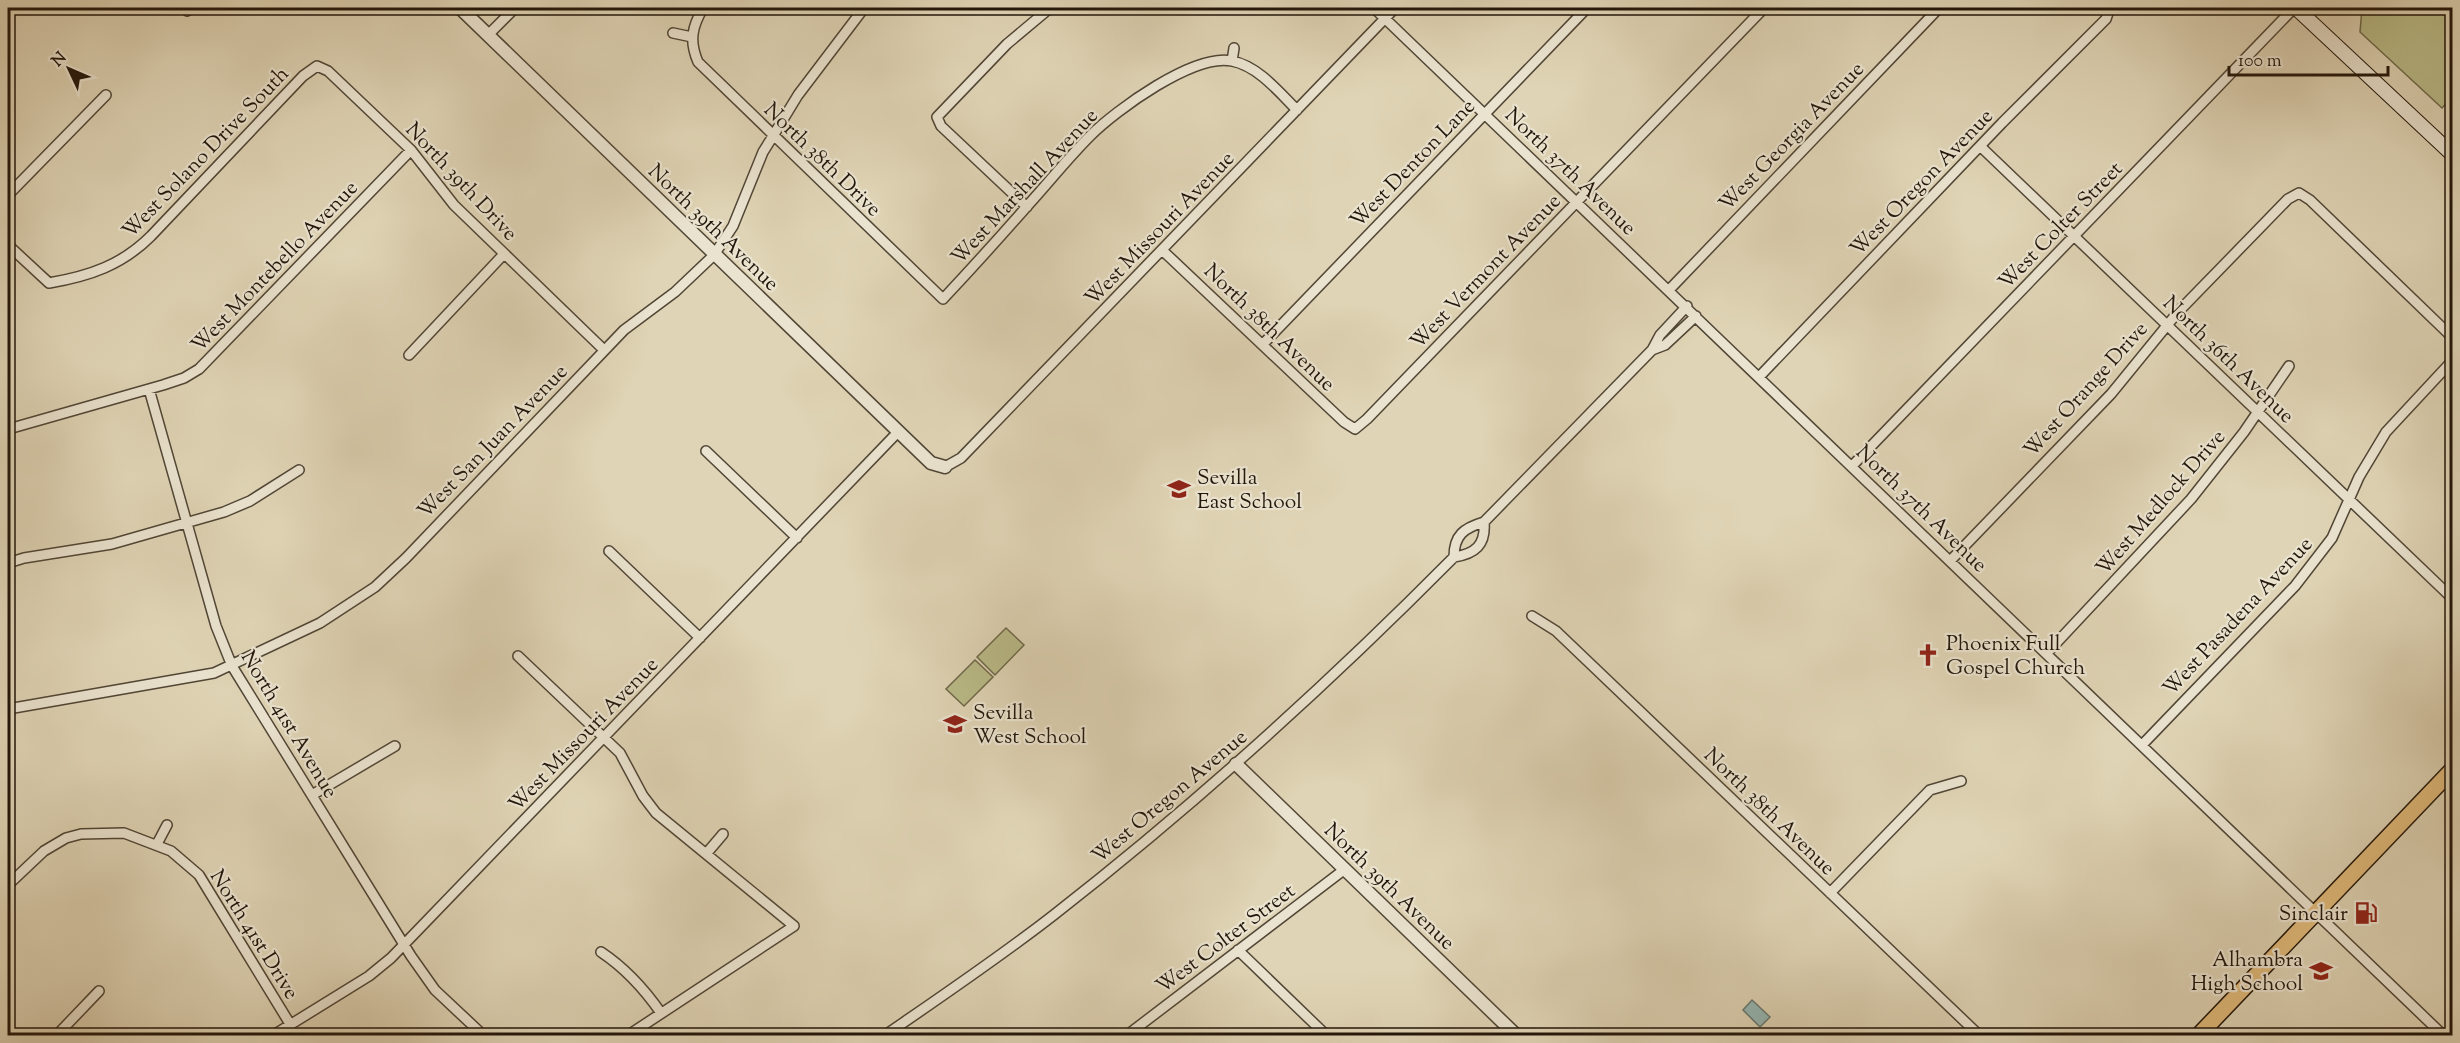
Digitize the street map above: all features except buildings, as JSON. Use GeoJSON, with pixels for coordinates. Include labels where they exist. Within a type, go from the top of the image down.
{"type":"FeatureCollection","features":[{"type":"Feature","properties":{"kind":"main road"},"geometry":{"type":"LineString","coordinates":[[2295,8],[2452,154]]}},
{"type":"Feature","properties":{"kind":"main road"},"geometry":{"type":"LineString","coordinates":[[2198,1035],[2452,770]]}},
{"type":"Feature","properties":{"kind":"street","name":"North 39th Avenue"},"geometry":{"type":"LineString","coordinates":[[460,8],[898,432],[931,463],[945,467]]}},
{"type":"Feature","properties":{"kind":"street"},"geometry":{"type":"LineString","coordinates":[[489,35],[515,8]]}},
{"type":"Feature","properties":{"kind":"street"},"geometry":{"type":"LineString","coordinates":[[673,33],[692,37],[695,21],[703,8]]}},
{"type":"Feature","properties":{"kind":"street","name":"West San Juan Avenue"},"geometry":{"type":"LineString","coordinates":[[8,709],[214,673],[320,622],[375,588],[624,330],[675,292],[714,255],[733,226],[763,152],[798,95],[864,8]]}},
{"type":"Feature","properties":{"kind":"street"},"geometry":{"type":"LineString","coordinates":[[1027,207],[941,126],[937,117],[1007,44],[1050,8]]}},
{"type":"Feature","properties":{"kind":"street","name":"North 37th Avenue"},"geometry":{"type":"LineString","coordinates":[[1374,8],[2444,1035]]}},
{"type":"Feature","properties":{"kind":"street","name":"West Missouri Avenue"},"geometry":{"type":"LineString","coordinates":[[945,467],[962,458],[1395,8]]}},
{"type":"Feature","properties":{"kind":"street","name":"West Denton Lane"},"geometry":{"type":"LineString","coordinates":[[1263,344],[1587,8]]}},
{"type":"Feature","properties":{"kind":"street","name":"West Vermont Avenue"},"geometry":{"type":"LineString","coordinates":[[1355,429],[1764,8]]}},
{"type":"Feature","properties":{"kind":"street","name":"West Georgia Avenue"},"geometry":{"type":"LineString","coordinates":[[1669,290],[1939,8]]}},
{"type":"Feature","properties":{"kind":"street","name":"West Colter Street"},"geometry":{"type":"LineString","coordinates":[[1852,466],[2295,8]]}},
{"type":"Feature","properties":{"kind":"street","name":"West Oregon Avenue"},"geometry":{"type":"LineString","coordinates":[[1759,377],[1980,146],[2106,20],[2106,10]]}},
{"type":"Feature","properties":{"kind":"street","name":"North 38th Drive"},"geometry":{"type":"LineString","coordinates":[[692,37],[693,49],[698,62],[943,299]]}},
{"type":"Feature","properties":{"kind":"street"},"geometry":{"type":"LineString","coordinates":[[1234,48],[1232,61],[1263,77],[1297,110]]}},
{"type":"Feature","properties":{"kind":"street","name":"West Marshall Avenue"},"geometry":{"type":"LineString","coordinates":[[943,299],[1091,136],[1122,110],[1169,78],[1196,66],[1215,61],[1232,61]]}},
{"type":"Feature","properties":{"kind":"street","name":"North 39th Drive"},"geometry":{"type":"LineString","coordinates":[[317,66],[328,71],[411,150],[454,205],[604,350]]}},
{"type":"Feature","properties":{"kind":"street","name":"West Solano Drive South"},"geometry":{"type":"LineString","coordinates":[[8,245],[49,283],[110,267],[138,249],[303,76],[317,66]]}},
{"type":"Feature","properties":{"kind":"street"},"geometry":{"type":"LineString","coordinates":[[8,195],[106,95]]}},
{"type":"Feature","properties":{"kind":"street","name":"North 36th Avenue"},"geometry":{"type":"LineString","coordinates":[[1980,146],[2452,598]]}},
{"type":"Feature","properties":{"kind":"street","name":"West Montebello Avenue"},"geometry":{"type":"LineString","coordinates":[[10,426],[184,378],[213,357],[411,150]]}},
{"type":"Feature","properties":{"kind":"street","name":"West Orange Drive"},"geometry":{"type":"LineString","coordinates":[[1950,561],[2111,394],[2167,325],[2288,199],[2299,193],[2310,200],[2452,337]]}},
{"type":"Feature","properties":{"kind":"street","name":"North 38th Avenue"},"geometry":{"type":"LineString","coordinates":[[1162,250],[1344,422],[1355,429]]}},
{"type":"Feature","properties":{"kind":"street"},"geometry":{"type":"LineString","coordinates":[[409,355],[504,254]]}},
{"type":"Feature","properties":{"kind":"street","name":"West Oregon Avenue"},"geometry":{"type":"LineString","coordinates":[[1454,557],[1457,537],[1467,528],[1484,522],[1652,350],[1660,335],[1687,306]]}},
{"type":"Feature","properties":{"kind":"street","name":"West Oregon Avenue"},"geometry":{"type":"LineString","coordinates":[[1652,350],[1665,345],[1696,316]]}},
{"type":"Feature","properties":{"kind":"street","name":"West Pasadena Avenue"},"geometry":{"type":"LineString","coordinates":[[2142,745],[2302,577],[2332,538],[2351,500],[2359,477],[2386,432],[2452,361]]}},
{"type":"Feature","properties":{"kind":"street","name":"West Medlock Drive"},"geometry":{"type":"LineString","coordinates":[[2047,654],[2191,499],[2258,412],[2289,366]]}},
{"type":"Feature","properties":{"kind":"street","name":"North 41st Avenue"},"geometry":{"type":"LineString","coordinates":[[149,389],[216,626],[232,666],[404,945],[435,990],[484,1035]]}},
{"type":"Feature","properties":{"kind":"street","name":"West Missouri Avenue"},"geometry":{"type":"LineString","coordinates":[[272,1035],[369,976],[404,945],[898,432]]}},
{"type":"Feature","properties":{"kind":"street"},"geometry":{"type":"LineString","coordinates":[[706,451],[797,538]]}},
{"type":"Feature","properties":{"kind":"street"},"geometry":{"type":"LineString","coordinates":[[8,563],[24,558],[112,544],[224,512],[250,501],[299,470]]}},
{"type":"Feature","properties":{"kind":"street","name":"West Oregon Avenue"},"geometry":{"type":"LineString","coordinates":[[884,1035],[1053,916],[1236,764],[1346,664],[1454,557],[1472,553],[1478,548],[1485,532],[1484,522]]}},
{"type":"Feature","properties":{"kind":"street"},"geometry":{"type":"LineString","coordinates":[[609,551],[700,638]]}},
{"type":"Feature","properties":{"kind":"street","name":"North 38th Avenue"},"geometry":{"type":"LineString","coordinates":[[1532,616],[1556,631],[1980,1035]]}},
{"type":"Feature","properties":{"kind":"street"},"geometry":{"type":"LineString","coordinates":[[519,656],[625,760],[650,807],[794,926],[627,1035]]}},
{"type":"Feature","properties":{"kind":"street"},"geometry":{"type":"LineString","coordinates":[[312,795],[395,746]]}},
{"type":"Feature","properties":{"kind":"street","name":"North 39th Avenue"},"geometry":{"type":"LineString","coordinates":[[1236,764],[1518,1035]]}},
{"type":"Feature","properties":{"kind":"street"},"geometry":{"type":"LineString","coordinates":[[1830,893],[1930,790],[1961,781]]}},
{"type":"Feature","properties":{"kind":"street"},"geometry":{"type":"LineString","coordinates":[[157,844],[167,825]]}},
{"type":"Feature","properties":{"kind":"street","name":"North 41st Drive"},"geometry":{"type":"LineString","coordinates":[[8,885],[44,851],[66,838],[109,832],[124,833],[171,850],[199,875],[290,1024]]}},
{"type":"Feature","properties":{"kind":"street"},"geometry":{"type":"LineString","coordinates":[[706,854],[723,834]]}},
{"type":"Feature","properties":{"kind":"street","name":"West Colter Street"},"geometry":{"type":"LineString","coordinates":[[1126,1035],[1345,869]]}},
{"type":"Feature","properties":{"kind":"street"},"geometry":{"type":"LineString","coordinates":[[1238,950],[1327,1035]]}},
{"type":"Feature","properties":{"kind":"street"},"geometry":{"type":"LineString","coordinates":[[602,952],[615,962],[662,1013]]}},
{"type":"Feature","properties":{"kind":"street"},"geometry":{"type":"LineString","coordinates":[[56,1035],[99,992]]}},
{"type":"Feature","properties":{"kind":"green space"},"geometry":{"type":"Polygon","coordinates":[[[2362,8],[2452,8],[2452,97],[2442,108],[2360,32],[2362,8]]]}},
{"type":"Feature","properties":{"kind":"green space"},"geometry":{"type":"Polygon","coordinates":[[[1006,628],[1024,645],[995,675],[977,657],[1006,628]]]}},
{"type":"Feature","properties":{"kind":"green space"},"geometry":{"type":"Polygon","coordinates":[[[975,660],[993,677],[964,706],[946,689],[975,660]]]}},
{"type":"Feature","properties":{"kind":"water"},"geometry":{"type":"Polygon","coordinates":[[[1752,1000],[1770,1017],[1760,1027],[1743,1010],[1752,1000]]]}},
{"type":"Feature","properties":{"kind":"place","name":"Sevilla East School"},"geometry":{"type":"Point","coordinates":[1179,489]}},
{"type":"Feature","properties":{"kind":"place","name":"Phoenix Full Gospel Church"},"geometry":{"type":"Point","coordinates":[1928,655]}},
{"type":"Feature","properties":{"kind":"place","name":"Sevilla West School"},"geometry":{"type":"Point","coordinates":[955,724]}},
{"type":"Feature","properties":{"kind":"place","name":"Sinclair"},"geometry":{"type":"Point","coordinates":[2366,913]}},
{"type":"Feature","properties":{"kind":"place","name":"Alhambra High School"},"geometry":{"type":"Point","coordinates":[2321,971]}}]}
